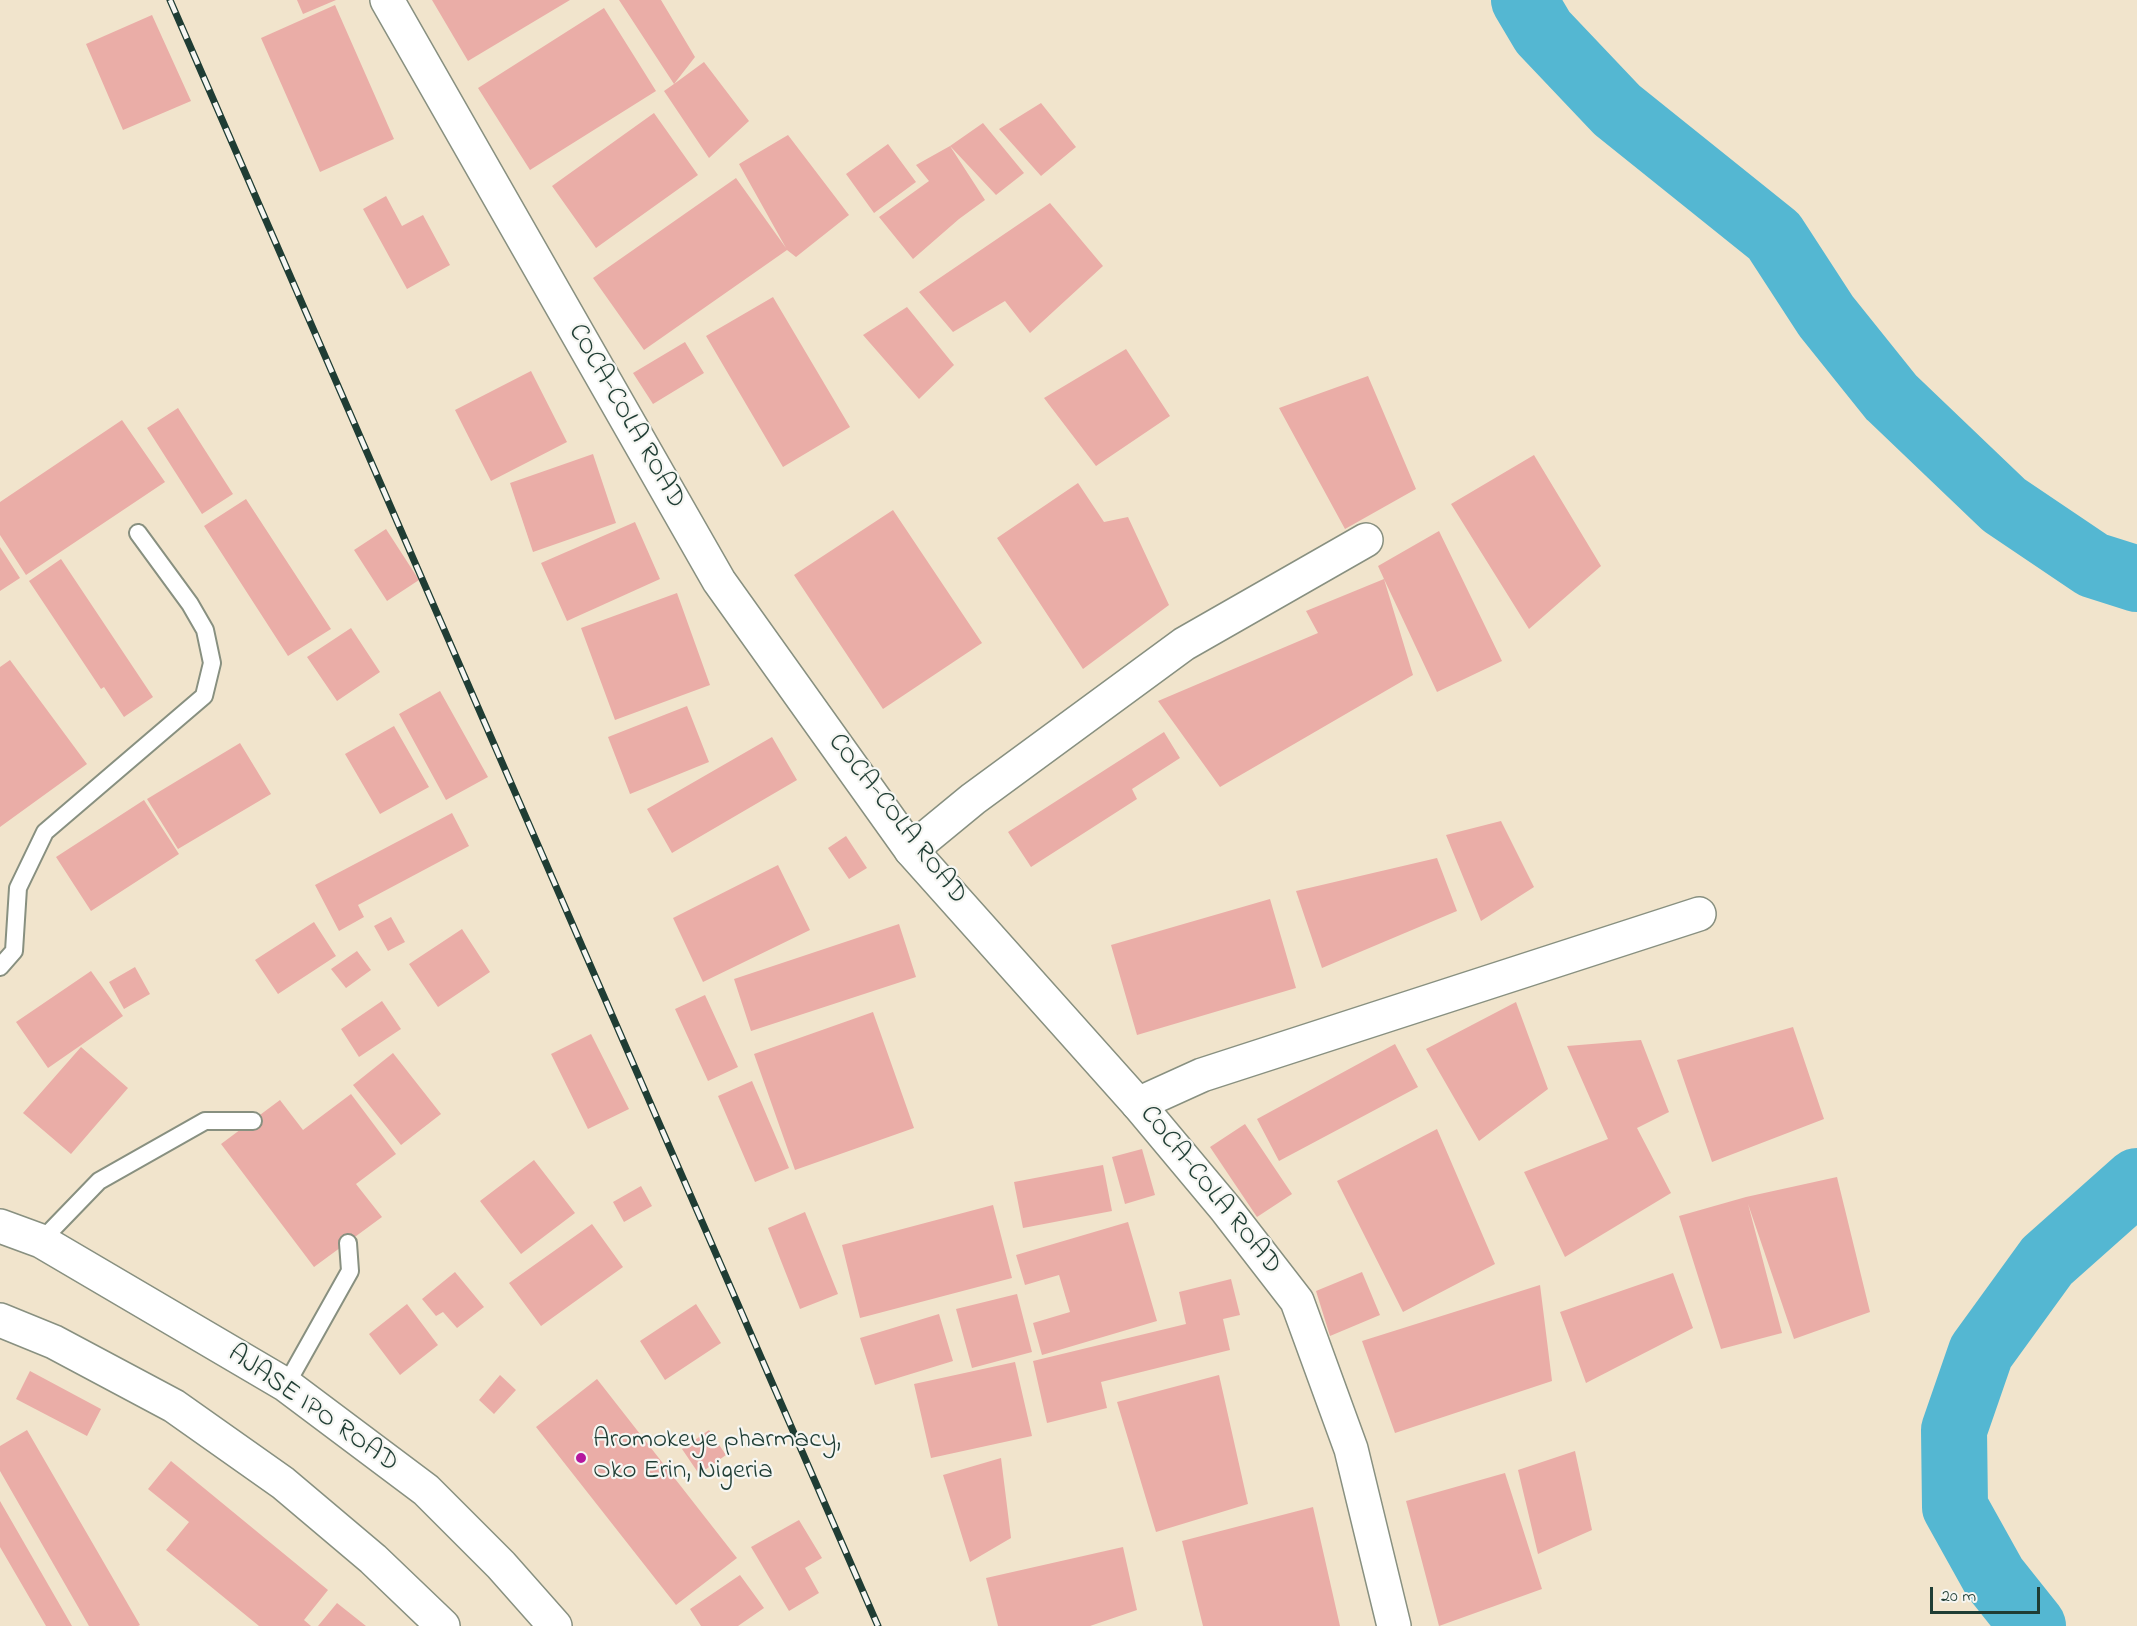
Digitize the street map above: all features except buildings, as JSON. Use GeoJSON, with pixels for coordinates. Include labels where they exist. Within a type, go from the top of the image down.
{"type":"FeatureCollection","features":[{"type":"Feature","properties":{"kind":"main road","name":"COCA-COLA ROAD"},"geometry":{"type":"LineString","coordinates":[[387,0],[719,581],[911,850],[1138,1104],[1226,1208],[1297,1300],[1351,1449],[1394,1626]]}},
{"type":"Feature","properties":{"kind":"main road"},"geometry":{"type":"LineString","coordinates":[[911,850],[973,799],[1184,644],[1366,540]]}},
{"type":"Feature","properties":{"kind":"main road"},"geometry":{"type":"LineString","coordinates":[[1138,1104],[1213,1071],[1699,914]]}},
{"type":"Feature","properties":{"kind":"main road","name":"AJASE IPO ROAD"},"geometry":{"type":"LineString","coordinates":[[0,1226],[41,1241],[286,1385],[426,1490],[501,1565],[555,1626]]}},
{"type":"Feature","properties":{"kind":"main road"},"geometry":{"type":"LineString","coordinates":[[0,1320],[54,1342],[174,1406],[283,1482],[373,1559],[443,1626]]}},
{"type":"Feature","properties":{"kind":"lane"},"geometry":{"type":"LineString","coordinates":[[0,967],[14,951],[18,888],[45,832],[204,696],[212,663],[205,630],[190,604],[138,533]]}},
{"type":"Feature","properties":{"kind":"lane"},"geometry":{"type":"LineString","coordinates":[[41,1241],[99,1181],[205,1121],[253,1121]]}},
{"type":"Feature","properties":{"kind":"lane"},"geometry":{"type":"LineString","coordinates":[[286,1385],[350,1271],[348,1243]]}},
{"type":"Feature","properties":{"kind":"waterway"},"geometry":{"type":"LineString","coordinates":[[1524,0],[1543,32],[1617,110],[1774,236],[1826,316],[1891,397],[2004,505],[2093,565],[2137,579]]}},
{"type":"Feature","properties":{"kind":"waterway"},"geometry":{"type":"LineString","coordinates":[[2033,1626],[1994,1577],[1955,1507],[1954,1430],[1981,1352],[2047,1261],[2137,1181]]}},
{"type":"Feature","properties":{"kind":"railway"},"geometry":{"type":"LineString","coordinates":[[170,0],[878,1626]]}},
{"type":"Feature","properties":{"kind":"place","name":"Aromokeye pharmacy, Oko Erin, Nigeria"},"geometry":{"type":"Point","coordinates":[581,1458]}}]}
